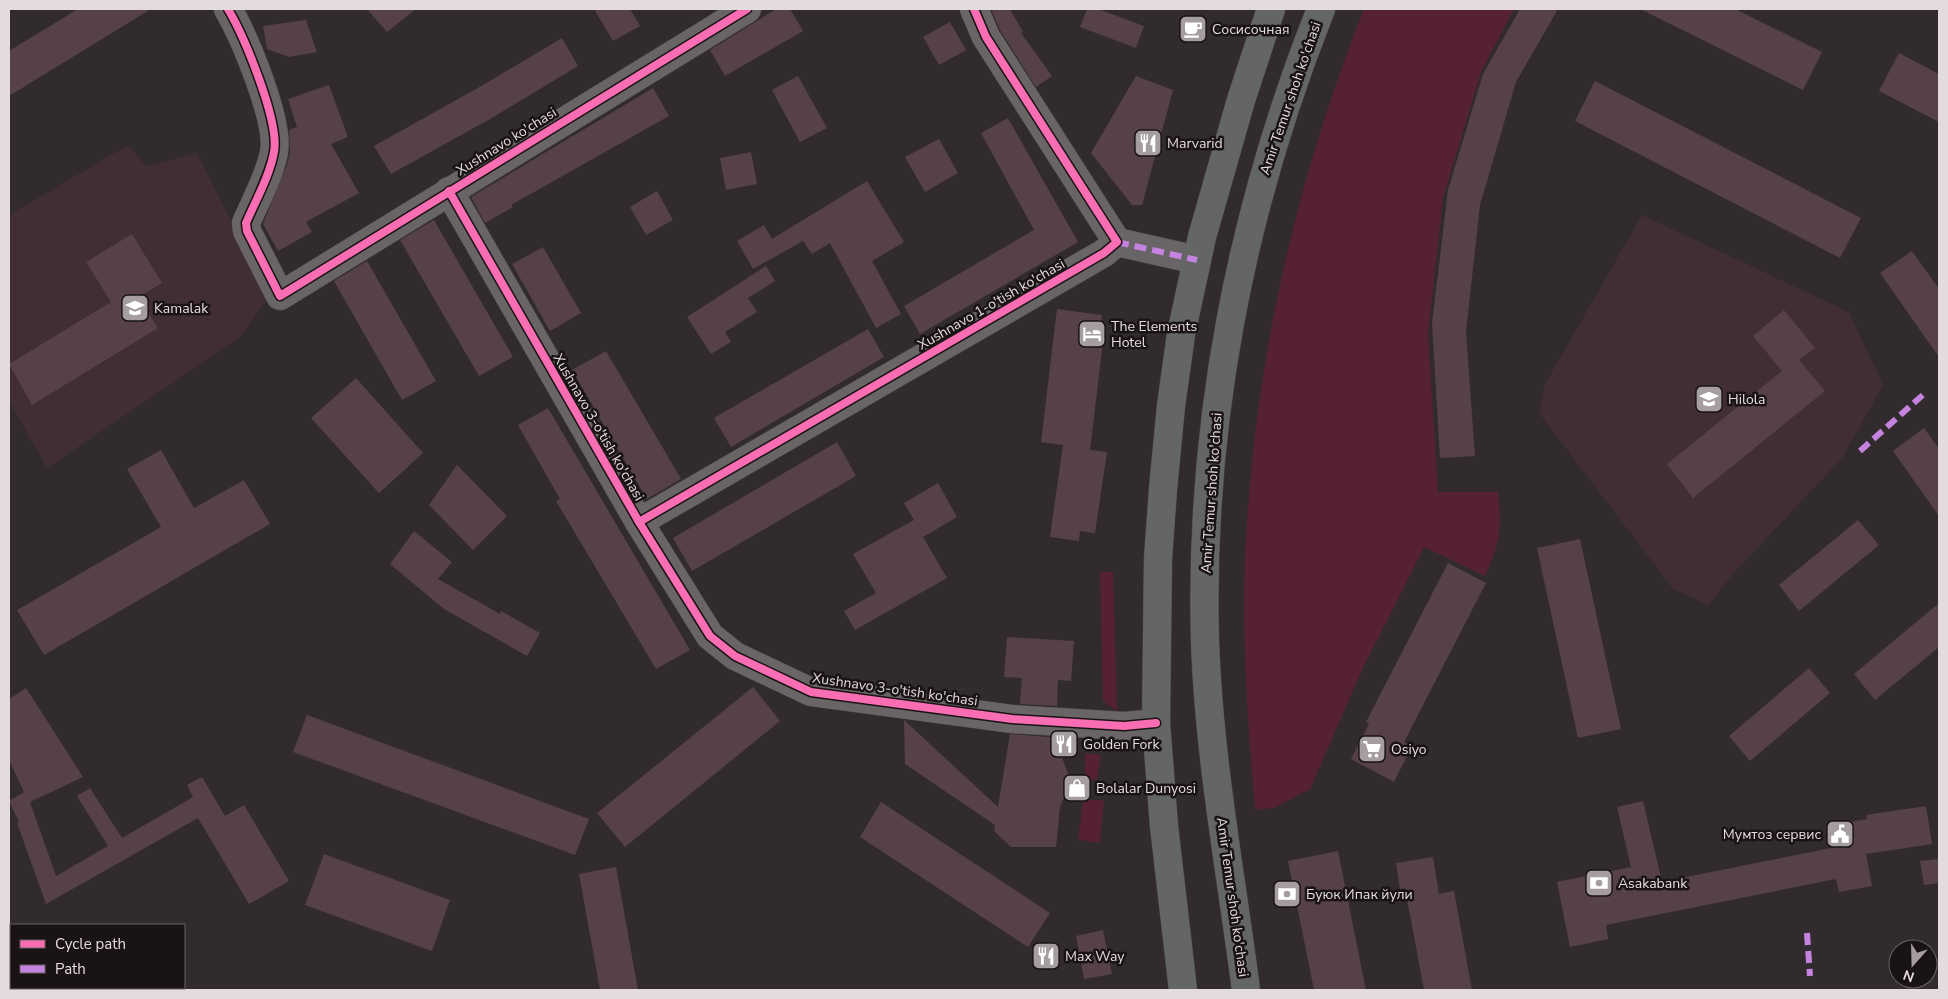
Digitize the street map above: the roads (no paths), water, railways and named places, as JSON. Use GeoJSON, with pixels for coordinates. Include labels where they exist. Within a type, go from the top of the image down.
{"type":"FeatureCollection","features":[{"type":"Feature","properties":{"kind":"main road"},"geometry":{"type":"LineString","coordinates":[[1183,990],[1165,835],[1156,723],[1158,559],[1163,488],[1179,352],[1197,260],[1233,126],[1270,9]]}},
{"type":"Feature","properties":{"kind":"main road","name":"Amir Temur shoh ko'chasi"},"geometry":{"type":"LineString","coordinates":[[1246,990],[1223,828],[1209,708],[1205,576],[1213,435],[1226,340],[1248,233],[1279,123],[1321,9]]}},
{"type":"Feature","properties":{"kind":"street","name":"Xushnavo ko'chasi"},"geometry":{"type":"LineString","coordinates":[[228,9],[241,31],[251,57],[274,131],[274,154],[246,223],[247,231],[280,296],[746,9]]}},
{"type":"Feature","properties":{"kind":"street"},"geometry":{"type":"LineString","coordinates":[[974,9],[986,37],[1117,242],[1197,260]]}},
{"type":"Feature","properties":{"kind":"street","name":"Xushnavo 3-o'tish ko'chasi"},"geometry":{"type":"LineString","coordinates":[[449,191],[639,522],[710,636],[736,656],[811,692],[1012,719],[1124,726],[1156,723]]}},
{"type":"Feature","properties":{"kind":"street","name":"Xushnavo 1-o'tish ko'chasi"},"geometry":{"type":"LineString","coordinates":[[639,522],[1104,253],[1117,242]]}},
{"type":"Feature","properties":{"kind":"place","name":"Сосисочная"},"geometry":{"type":"Point","coordinates":[1193,29]}},
{"type":"Feature","properties":{"kind":"place","name":"Marvarid"},"geometry":{"type":"Point","coordinates":[1148,143]}},
{"type":"Feature","properties":{"kind":"place","name":"Kamalak"},"geometry":{"type":"Point","coordinates":[135,308]}},
{"type":"Feature","properties":{"kind":"place","name":"The Elements Hotel"},"geometry":{"type":"Point","coordinates":[1092,334]}},
{"type":"Feature","properties":{"kind":"place","name":"Hilola"},"geometry":{"type":"Point","coordinates":[1709,399]}},
{"type":"Feature","properties":{"kind":"place","name":"Golden Fork"},"geometry":{"type":"Point","coordinates":[1064,744]}},
{"type":"Feature","properties":{"kind":"place","name":"Osiyo"},"geometry":{"type":"Point","coordinates":[1372,749]}},
{"type":"Feature","properties":{"kind":"place","name":"Bolalar Dunyosi"},"geometry":{"type":"Point","coordinates":[1077,788]}},
{"type":"Feature","properties":{"kind":"place","name":"Мумтоз сервис"},"geometry":{"type":"Point","coordinates":[1840,834]}},
{"type":"Feature","properties":{"kind":"place","name":"Asakabank"},"geometry":{"type":"Point","coordinates":[1599,883]}},
{"type":"Feature","properties":{"kind":"place","name":"Буюк Ипак йули"},"geometry":{"type":"Point","coordinates":[1287,894]}},
{"type":"Feature","properties":{"kind":"place","name":"Max Way"},"geometry":{"type":"Point","coordinates":[1046,956]}}]}
